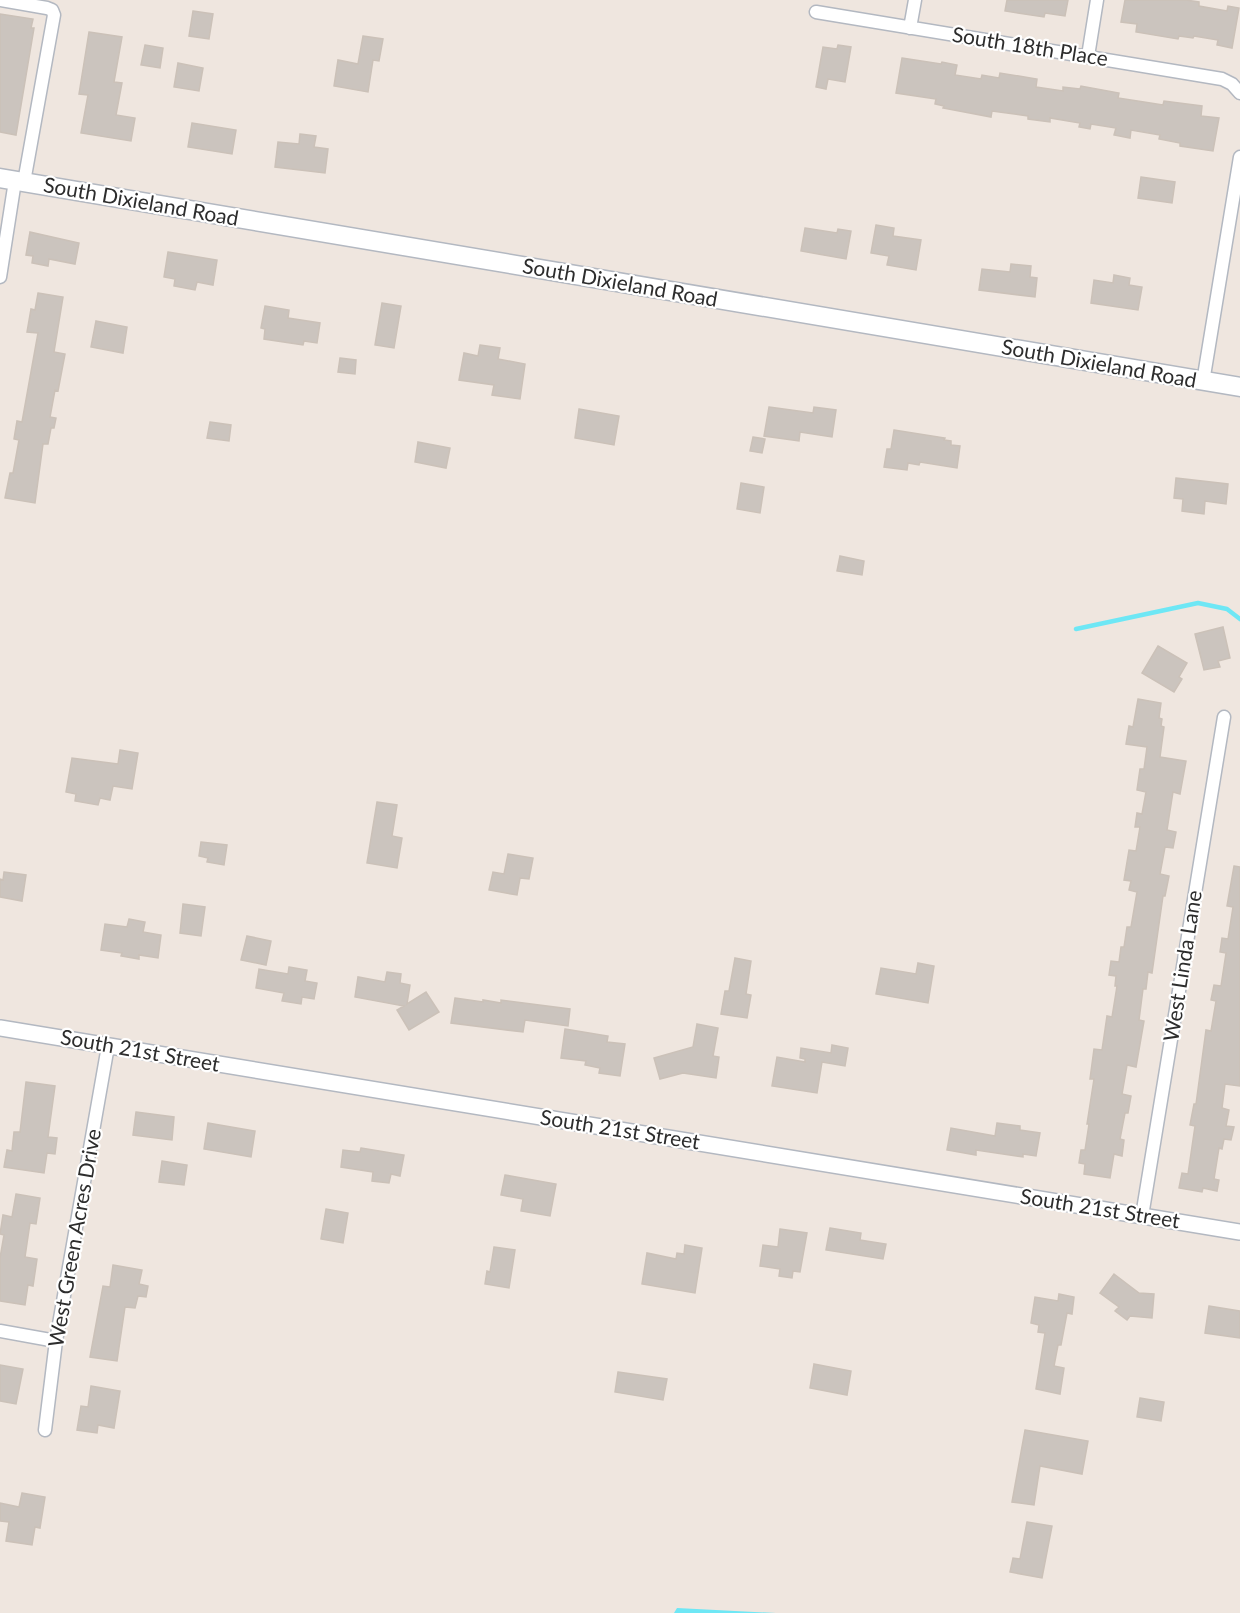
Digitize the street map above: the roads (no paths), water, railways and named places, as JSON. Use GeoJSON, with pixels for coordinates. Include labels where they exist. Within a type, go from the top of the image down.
{"type":"FeatureCollection","features":[{"type":"Feature","properties":{"kind":"main road","name":"South Dixieland Road"},"geometry":{"type":"LineString","coordinates":[[13,181],[1240,387]]}},
{"type":"Feature","properties":{"kind":"street"},"geometry":{"type":"LineString","coordinates":[[0,277],[13,181],[54,15],[52,10],[47,8],[1,0]]}},
{"type":"Feature","properties":{"kind":"street"},"geometry":{"type":"LineString","coordinates":[[910,28],[915,0]]}},
{"type":"Feature","properties":{"kind":"street"},"geometry":{"type":"LineString","coordinates":[[1088,56],[1097,0]]}},
{"type":"Feature","properties":{"kind":"street","name":"South 18th Place"},"geometry":{"type":"LineString","coordinates":[[816,12],[1221,79],[1232,84],[1240,93]]}},
{"type":"Feature","properties":{"kind":"street"},"geometry":{"type":"LineString","coordinates":[[1203,382],[1240,157]]}},
{"type":"Feature","properties":{"kind":"street","name":"West Linda Lane"},"geometry":{"type":"LineString","coordinates":[[1142,1216],[1224,717]]}},
{"type":"Feature","properties":{"kind":"street","name":"South 21st Street"},"geometry":{"type":"LineString","coordinates":[[0,1028],[1240,1232]]}},
{"type":"Feature","properties":{"kind":"street","name":"West Green Acres Drive"},"geometry":{"type":"LineString","coordinates":[[45,1430],[56,1341],[108,1046]]}},
{"type":"Feature","properties":{"kind":"street"},"geometry":{"type":"LineString","coordinates":[[0,1331],[56,1341]]}},
{"type":"Feature","properties":{"kind":"water"},"geometry":{"type":"Polygon","coordinates":[[[677,1608],[776,1613],[674,1613],[677,1608]]]}},
{"type":"Feature","properties":{"kind":"waterway"},"geometry":{"type":"LineString","coordinates":[[1076,629],[1198,603],[1227,609],[1240,619]]}}]}
